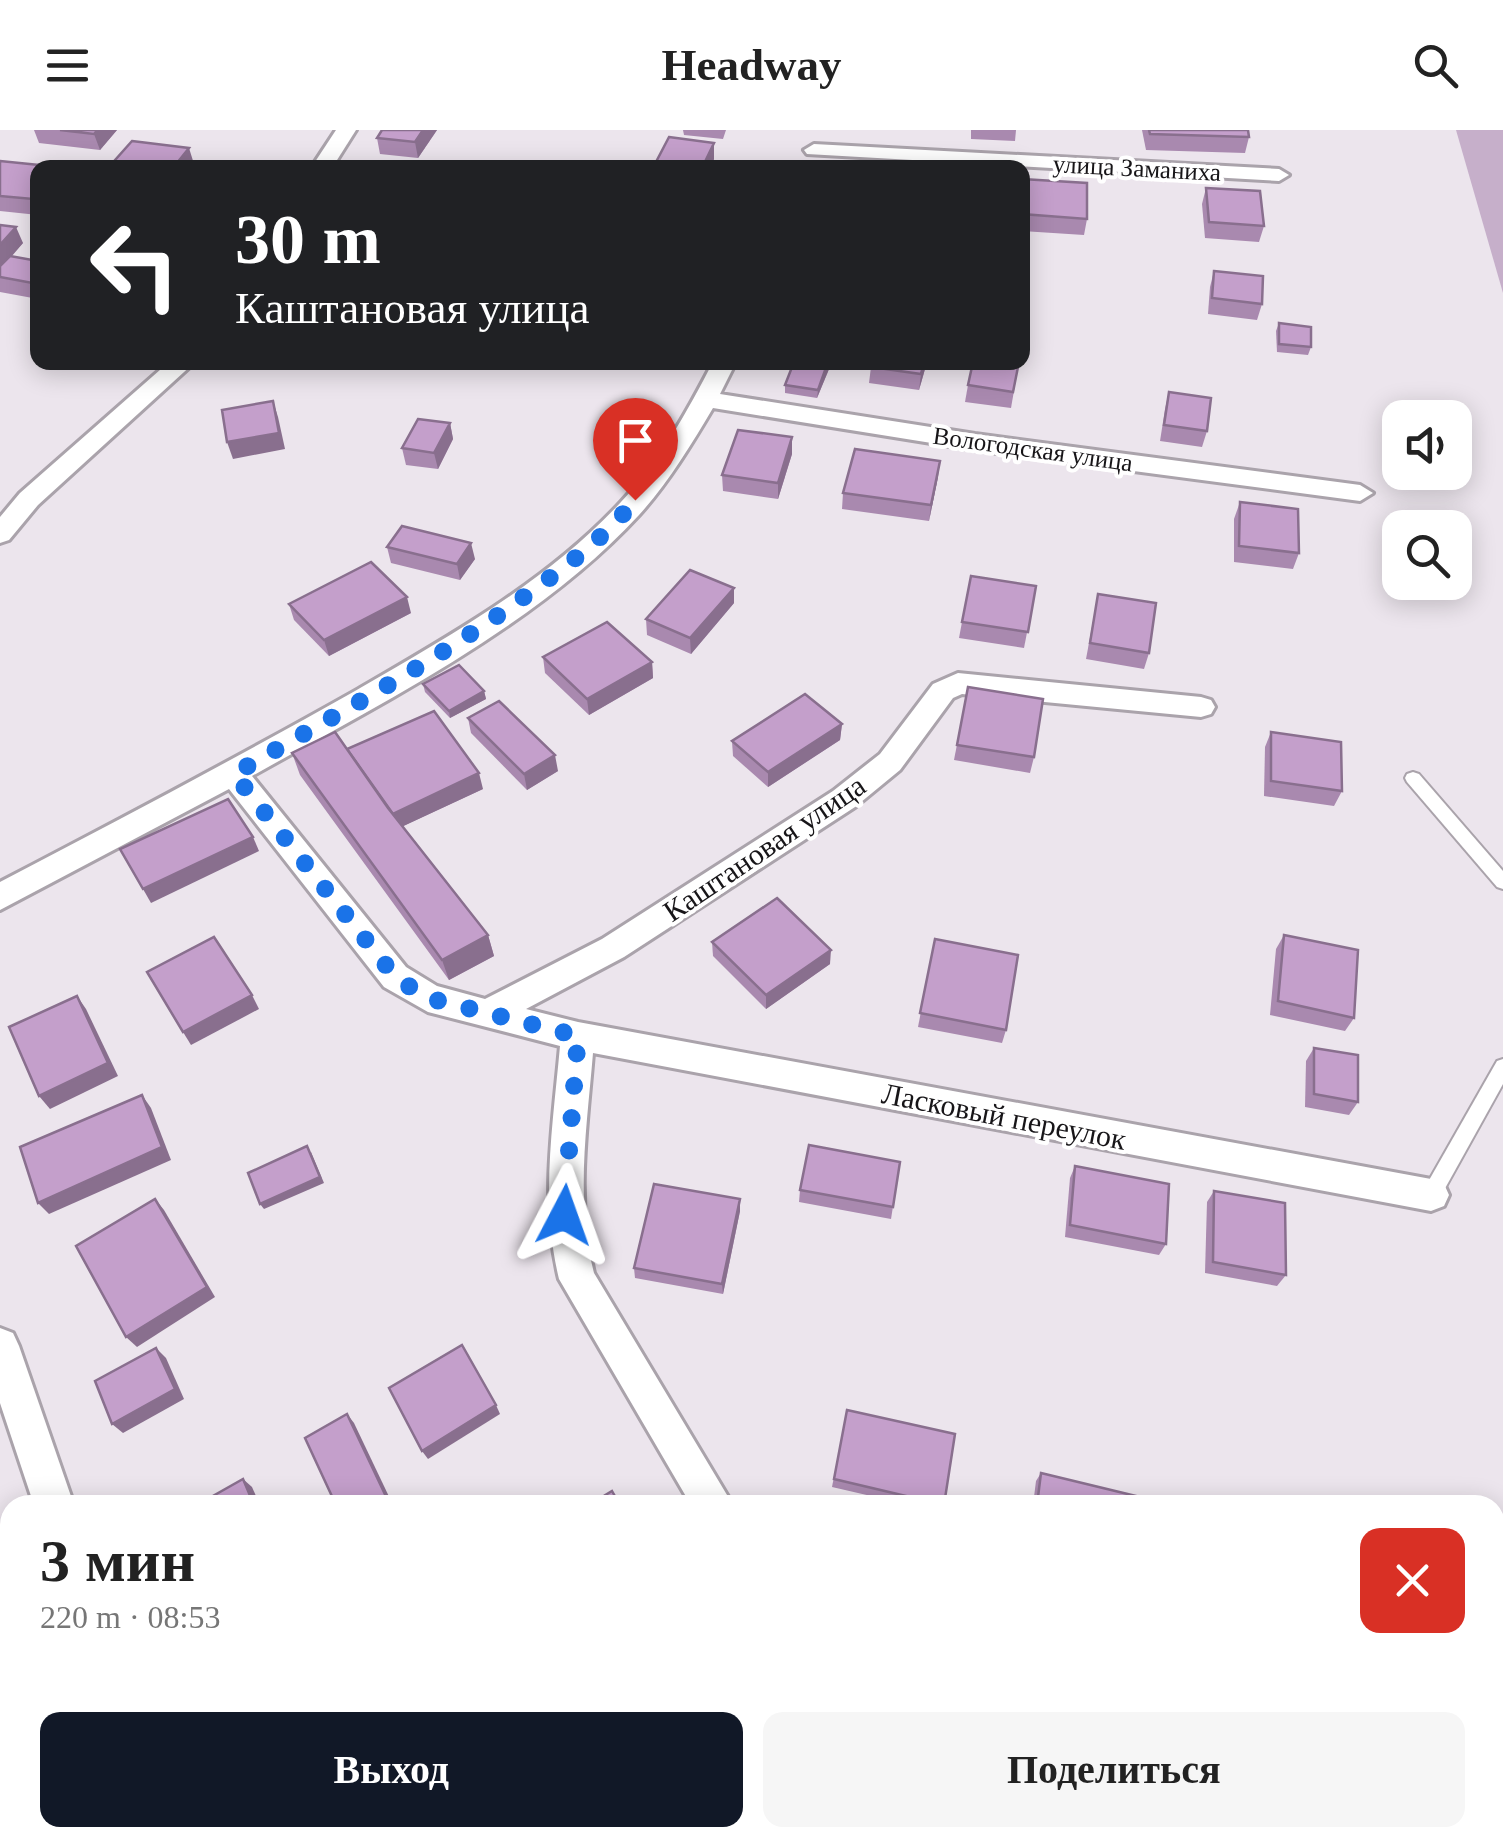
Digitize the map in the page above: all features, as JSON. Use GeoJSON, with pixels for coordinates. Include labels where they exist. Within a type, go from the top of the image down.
{"type":"FeatureCollection","features":[{"type":"Feature","properties":{"kind":"street"},"geometry":{"type":"LineString","coordinates":[[326,160],[346,130]]}},
{"type":"Feature","properties":{"kind":"street","name":"улица Заманиха"},"geometry":{"type":"LineString","coordinates":[[811,149],[1009,160]]}},
{"type":"Feature","properties":{"kind":"street","name":"улица Заманиха"},"geometry":{"type":"LineString","coordinates":[[1030,161],[1279,175]]}},
{"type":"Feature","properties":{"kind":"street"},"geometry":{"type":"LineString","coordinates":[[0,534],[28,499],[175,370]]}},
{"type":"Feature","properties":{"kind":"street"},"geometry":{"type":"LineString","coordinates":[[0,897],[234,774],[458,645],[555,574],[617,522],[672,453],[721,370]]}},
{"type":"Feature","properties":{"kind":"street","name":"Вологодская улица"},"geometry":{"type":"LineString","coordinates":[[706,399],[975,442],[1360,493]]}},
{"type":"Feature","properties":{"kind":"street","name":"Каштановая улица"},"geometry":{"type":"LineString","coordinates":[[488,1013],[612,948],[844,799],[890,762],[942,692],[958,683],[1201,707]]}},
{"type":"Feature","properties":{"kind":"street"},"geometry":{"type":"LineString","coordinates":[[234,774],[396,978],[428,998],[578,1036],[564,1215],[567,1248],[577,1279],[706,1495]]}},
{"type":"Feature","properties":{"kind":"street","name":"Ласковый переулок"},"geometry":{"type":"LineString","coordinates":[[578,1036],[1431,1195]]}},
{"type":"Feature","properties":{"kind":"street"},"geometry":{"type":"LineString","coordinates":[[0,1346],[51,1495]]}},
{"type":"Feature","properties":{"kind":"lane"},"geometry":{"type":"LineString","coordinates":[[1414,778],[1503,882]]}},
{"type":"Feature","properties":{"kind":"lane"},"geometry":{"type":"LineString","coordinates":[[1431,1195],[1503,1067]]}},
{"type":"Feature","properties":{"kind":"shaded area"},"geometry":{"type":"Polygon","coordinates":[[[1456,130],[1503,130],[1503,293],[1456,130]]]}},
{"type":"Feature","properties":{"kind":"building"},"geometry":{"type":"Polygon","coordinates":[[[60,130],[98,130],[94,134],[60,130]]]}},
{"type":"Feature","properties":{"kind":"building"},"geometry":{"type":"Polygon","coordinates":[[[382,130],[423,130],[415,142],[377,138],[382,130]]]}},
{"type":"Feature","properties":{"kind":"building"},"geometry":{"type":"Polygon","coordinates":[[[1149,130],[1248,130],[1249,137],[1150,134],[1149,130]]]}},
{"type":"Feature","properties":{"kind":"building"},"geometry":{"type":"Polygon","coordinates":[[[669,137],[714,143],[706,160],[657,160],[669,137]]]}},
{"type":"Feature","properties":{"kind":"building"},"geometry":{"type":"Polygon","coordinates":[[[132,141],[189,148],[179,160],[115,160],[132,141]]]}},
{"type":"Feature","properties":{"kind":"building"},"geometry":{"type":"Polygon","coordinates":[[[0,161],[30,164],[30,199],[0,196],[0,161]]]}},
{"type":"Feature","properties":{"kind":"building"},"geometry":{"type":"Polygon","coordinates":[[[1030,179],[1087,183],[1087,219],[1030,215],[1030,179]]]}},
{"type":"Feature","properties":{"kind":"building"},"geometry":{"type":"Polygon","coordinates":[[[1206,188],[1260,191],[1264,226],[1209,222],[1206,188]]]}},
{"type":"Feature","properties":{"kind":"building"},"geometry":{"type":"Polygon","coordinates":[[[0,225],[16,227],[0,245],[0,225]]]}},
{"type":"Feature","properties":{"kind":"building"},"geometry":{"type":"Polygon","coordinates":[[[10,256],[30,260],[30,283],[0,277],[0,266],[10,256]]]}},
{"type":"Feature","properties":{"kind":"building"},"geometry":{"type":"Polygon","coordinates":[[[1214,271],[1263,276],[1262,304],[1212,298],[1214,271]]]}},
{"type":"Feature","properties":{"kind":"building"},"geometry":{"type":"Polygon","coordinates":[[[1279,323],[1311,327],[1311,347],[1279,344],[1279,323]]]}},
{"type":"Feature","properties":{"kind":"building"},"geometry":{"type":"Polygon","coordinates":[[[791,370],[825,370],[818,390],[785,385],[791,370]]]}},
{"type":"Feature","properties":{"kind":"building"},"geometry":{"type":"Polygon","coordinates":[[[971,370],[1017,370],[1013,392],[968,385],[971,370]]]}},
{"type":"Feature","properties":{"kind":"building"},"geometry":{"type":"Polygon","coordinates":[[[1169,392],[1211,398],[1207,431],[1164,425],[1169,392]]]}},
{"type":"Feature","properties":{"kind":"building"},"geometry":{"type":"Polygon","coordinates":[[[273,401],[279,433],[227,442],[222,410],[273,401]]]}},
{"type":"Feature","properties":{"kind":"building"},"geometry":{"type":"Polygon","coordinates":[[[418,419],[450,423],[434,453],[402,448],[418,419]]]}},
{"type":"Feature","properties":{"kind":"building"},"geometry":{"type":"Polygon","coordinates":[[[738,430],[792,437],[778,483],[722,475],[738,430]]]}},
{"type":"Feature","properties":{"kind":"building"},"geometry":{"type":"Polygon","coordinates":[[[855,449],[940,461],[931,505],[843,493],[855,449]]]}},
{"type":"Feature","properties":{"kind":"building"},"geometry":{"type":"Polygon","coordinates":[[[1240,502],[1298,509],[1299,553],[1239,546],[1240,502]]]}},
{"type":"Feature","properties":{"kind":"building"},"geometry":{"type":"Polygon","coordinates":[[[402,526],[471,543],[457,564],[387,547],[402,526]]]}},
{"type":"Feature","properties":{"kind":"building"},"geometry":{"type":"Polygon","coordinates":[[[371,562],[407,597],[324,640],[289,604],[371,562]]]}},
{"type":"Feature","properties":{"kind":"building"},"geometry":{"type":"Polygon","coordinates":[[[690,570],[734,588],[690,638],[646,619],[690,570]]]}},
{"type":"Feature","properties":{"kind":"building"},"geometry":{"type":"Polygon","coordinates":[[[971,576],[1036,586],[1028,632],[962,622],[971,576]]]}},
{"type":"Feature","properties":{"kind":"building"},"geometry":{"type":"Polygon","coordinates":[[[1098,594],[1156,603],[1149,653],[1090,643],[1098,594]]]}},
{"type":"Feature","properties":{"kind":"building"},"geometry":{"type":"Polygon","coordinates":[[[607,622],[652,662],[587,699],[543,657],[607,622]]]}},
{"type":"Feature","properties":{"kind":"building"},"geometry":{"type":"Polygon","coordinates":[[[459,665],[484,691],[449,711],[423,684],[459,665]]]}},
{"type":"Feature","properties":{"kind":"building"},"geometry":{"type":"Polygon","coordinates":[[[968,687],[1043,699],[1034,757],[957,745],[968,687]]]}},
{"type":"Feature","properties":{"kind":"building"},"geometry":{"type":"Polygon","coordinates":[[[805,694],[842,724],[768,772],[732,741],[805,694]]]}},
{"type":"Feature","properties":{"kind":"building"},"geometry":{"type":"Polygon","coordinates":[[[499,701],[555,755],[524,774],[468,718],[499,701]]]}},
{"type":"Feature","properties":{"kind":"building"},"geometry":{"type":"Polygon","coordinates":[[[434,711],[479,773],[393,814],[347,749],[434,711]]]}},
{"type":"Feature","properties":{"kind":"building"},"geometry":{"type":"Polygon","coordinates":[[[335,732],[388,808],[488,935],[442,960],[292,753],[335,732]]]}},
{"type":"Feature","properties":{"kind":"building"},"geometry":{"type":"Polygon","coordinates":[[[1271,732],[1341,742],[1342,791],[1271,781],[1271,732]]]}},
{"type":"Feature","properties":{"kind":"building"},"geometry":{"type":"Polygon","coordinates":[[[228,799],[253,837],[143,889],[120,849],[228,799]]]}},
{"type":"Feature","properties":{"kind":"building"},"geometry":{"type":"Polygon","coordinates":[[[777,898],[831,950],[766,995],[712,942],[777,898]]]}},
{"type":"Feature","properties":{"kind":"building"},"geometry":{"type":"Polygon","coordinates":[[[1284,935],[1358,950],[1354,1018],[1278,1001],[1284,935]]]}},
{"type":"Feature","properties":{"kind":"building"},"geometry":{"type":"Polygon","coordinates":[[[214,937],[252,995],[183,1032],[147,972],[214,937]]]}},
{"type":"Feature","properties":{"kind":"building"},"geometry":{"type":"Polygon","coordinates":[[[935,939],[1018,955],[1006,1030],[920,1013],[935,939]]]}},
{"type":"Feature","properties":{"kind":"building"},"geometry":{"type":"Polygon","coordinates":[[[77,996],[108,1063],[39,1096],[9,1027],[77,996]]]}},
{"type":"Feature","properties":{"kind":"building"},"geometry":{"type":"Polygon","coordinates":[[[1314,1048],[1358,1055],[1358,1102],[1314,1094],[1314,1048]]]}},
{"type":"Feature","properties":{"kind":"building"},"geometry":{"type":"Polygon","coordinates":[[[142,1095],[162,1147],[38,1203],[20,1147],[142,1095]]]}},
{"type":"Feature","properties":{"kind":"building"},"geometry":{"type":"Polygon","coordinates":[[[809,1145],[900,1162],[893,1207],[800,1190],[809,1145]]]}},
{"type":"Feature","properties":{"kind":"building"},"geometry":{"type":"Polygon","coordinates":[[[307,1146],[320,1177],[260,1204],[248,1173],[307,1146]]]}},
{"type":"Feature","properties":{"kind":"building"},"geometry":{"type":"Polygon","coordinates":[[[1075,1166],[1169,1184],[1166,1244],[1070,1225],[1075,1166]]]}},
{"type":"Feature","properties":{"kind":"building"},"geometry":{"type":"Polygon","coordinates":[[[654,1184],[740,1199],[722,1284],[634,1268],[654,1184]]]}},
{"type":"Feature","properties":{"kind":"building"},"geometry":{"type":"Polygon","coordinates":[[[1214,1191],[1285,1203],[1286,1275],[1213,1262],[1214,1191]]]}},
{"type":"Feature","properties":{"kind":"building"},"geometry":{"type":"Polygon","coordinates":[[[155,1199],[207,1287],[126,1337],[76,1246],[155,1199]]]}},
{"type":"Feature","properties":{"kind":"building"},"geometry":{"type":"Polygon","coordinates":[[[462,1345],[496,1405],[422,1451],[389,1388],[462,1345]]]}},
{"type":"Feature","properties":{"kind":"building"},"geometry":{"type":"Polygon","coordinates":[[[156,1348],[175,1389],[112,1424],[95,1381],[156,1348]]]}},
{"type":"Feature","properties":{"kind":"building"},"geometry":{"type":"Polygon","coordinates":[[[847,1410],[955,1434],[946,1495],[902,1495],[834,1479],[847,1410]]]}},
{"type":"Feature","properties":{"kind":"building"},"geometry":{"type":"Polygon","coordinates":[[[347,1414],[385,1495],[331,1495],[305,1438],[347,1414]]]}},
{"type":"Feature","properties":{"kind":"building"},"geometry":{"type":"Polygon","coordinates":[[[1041,1473],[1132,1495],[1038,1495],[1041,1473]]]}},
{"type":"Feature","properties":{"kind":"building"},"geometry":{"type":"Polygon","coordinates":[[[243,1479],[250,1495],[215,1495],[243,1479]]]}},
{"type":"Feature","properties":{"kind":"route"},"geometry":{"type":"LineString","coordinates":[[564,1215],[578,1036],[428,998],[396,978],[234,774],[458,645],[555,574],[617,522],[635,500]]}}]}
